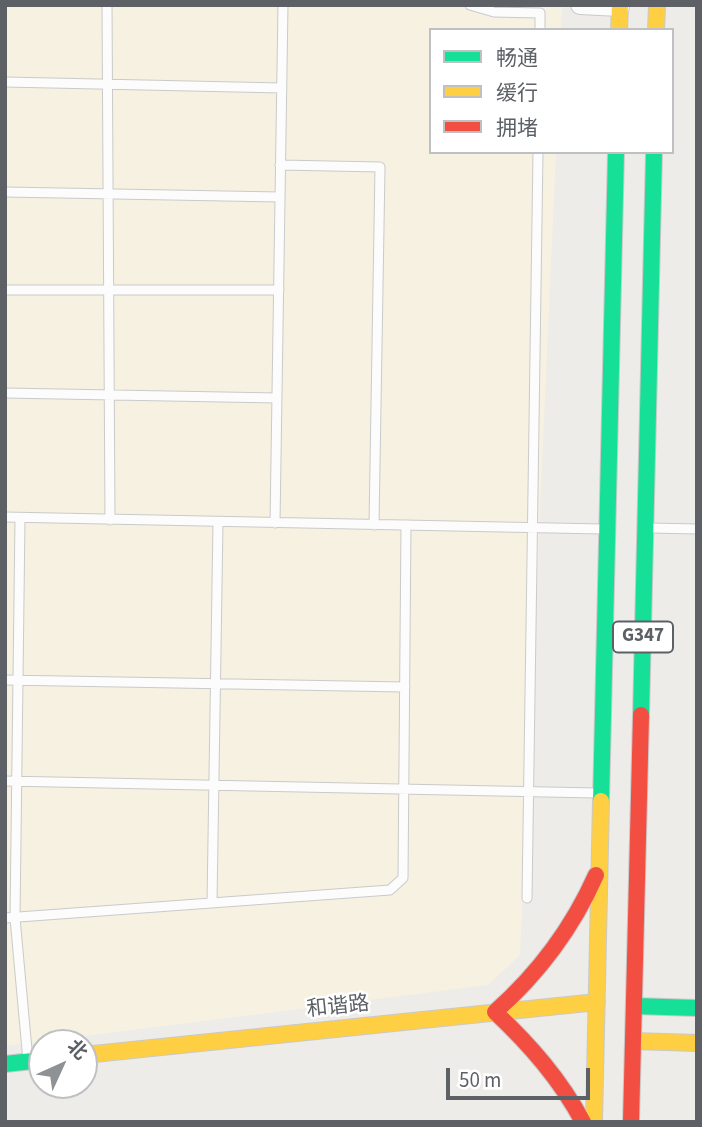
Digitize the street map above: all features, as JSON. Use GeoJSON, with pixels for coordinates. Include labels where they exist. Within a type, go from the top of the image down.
{"type":"FeatureCollection","features":[{"type":"Feature","properties":{"kind":"main road"},"geometry":{"type":"LineString","coordinates":[[656,28],[657,5]]}},
{"type":"Feature","properties":{"kind":"main road"},"geometry":{"type":"LineString","coordinates":[[619,28],[620,6]]}},
{"type":"Feature","properties":{"kind":"main road","name":"G347"},"geometry":{"type":"LineString","coordinates":[[594,1122],[616,154]]}},
{"type":"Feature","properties":{"kind":"main road","name":"G347"},"geometry":{"type":"LineString","coordinates":[[631,1122],[654,154]]}},
{"type":"Feature","properties":{"kind":"main road"},"geometry":{"type":"LineString","coordinates":[[583,1122],[572,1099],[553,1072],[531,1046],[495,1012],[531,979],[562,941],[577,916],[600,864]]}},
{"type":"Feature","properties":{"kind":"main road","name":"和谐路"},"geometry":{"type":"LineString","coordinates":[[98,1054],[597,1002]]}},
{"type":"Feature","properties":{"kind":"main road"},"geometry":{"type":"LineString","coordinates":[[634,1006],[697,1009]]}},
{"type":"Feature","properties":{"kind":"main road"},"geometry":{"type":"LineString","coordinates":[[633,1041],[697,1043]]}},
{"type":"Feature","properties":{"kind":"main road"},"geometry":{"type":"LineString","coordinates":[[5,1064],[28,1062]]}},
{"type":"Feature","properties":{"kind":"street"},"geometry":{"type":"LineString","coordinates":[[580,5],[620,6]]}},
{"type":"Feature","properties":{"kind":"lane"},"geometry":{"type":"LineString","coordinates":[[107,5],[110,520]]}},
{"type":"Feature","properties":{"kind":"lane"},"geometry":{"type":"LineString","coordinates":[[275,523],[283,5]]}},
{"type":"Feature","properties":{"kind":"lane"},"geometry":{"type":"LineString","coordinates":[[470,5],[494,12],[540,13],[540,28]]}},
{"type":"Feature","properties":{"kind":"lane"},"geometry":{"type":"LineString","coordinates":[[5,82],[282,88]]}},
{"type":"Feature","properties":{"kind":"lane"},"geometry":{"type":"LineString","coordinates":[[527,898],[538,154]]}},
{"type":"Feature","properties":{"kind":"lane"},"geometry":{"type":"LineString","coordinates":[[280,165],[380,167],[374,525]]}},
{"type":"Feature","properties":{"kind":"lane"},"geometry":{"type":"LineString","coordinates":[[5,192],[280,197]]}},
{"type":"Feature","properties":{"kind":"lane"},"geometry":{"type":"LineString","coordinates":[[5,290],[279,290]]}},
{"type":"Feature","properties":{"kind":"lane"},"geometry":{"type":"LineString","coordinates":[[5,393],[277,398]]}},
{"type":"Feature","properties":{"kind":"lane"},"geometry":{"type":"LineString","coordinates":[[5,517],[608,529]]}},
{"type":"Feature","properties":{"kind":"lane"},"geometry":{"type":"LineString","coordinates":[[20,518],[17,782],[10,918],[29,1029]]}},
{"type":"Feature","properties":{"kind":"lane"},"geometry":{"type":"LineString","coordinates":[[212,903],[218,522]]}},
{"type":"Feature","properties":{"kind":"lane"},"geometry":{"type":"LineString","coordinates":[[10,918],[390,890],[403,878],[407,526]]}},
{"type":"Feature","properties":{"kind":"lane"},"geometry":{"type":"LineString","coordinates":[[645,528],[697,529]]}},
{"type":"Feature","properties":{"kind":"lane"},"geometry":{"type":"LineString","coordinates":[[5,680],[405,687]]}},
{"type":"Feature","properties":{"kind":"lane"},"geometry":{"type":"LineString","coordinates":[[5,781],[602,793]]}},
{"type":"Feature","properties":{"kind":"shaded area"},"geometry":{"type":"Polygon","coordinates":[[[5,5],[562,5],[561,28],[429,28],[429,154],[556,154],[520,955],[488,985],[98,1034],[98,1029],[28,1029],[28,1043],[5,1046],[5,5]]]}},
{"type":"Feature","properties":{"kind":"traffic: fast"},"geometry":{"type":"LineString","coordinates":[[601,801],[616,154]]}},
{"type":"Feature","properties":{"kind":"traffic: fast"},"geometry":{"type":"LineString","coordinates":[[641,715],[654,154]]}},
{"type":"Feature","properties":{"kind":"traffic: fast"},"geometry":{"type":"LineString","coordinates":[[634,1006],[697,1008]]}},
{"type":"Feature","properties":{"kind":"traffic: fast"},"geometry":{"type":"LineString","coordinates":[[5,1064],[28,1062]]}},
{"type":"Feature","properties":{"kind":"traffic: slow"},"geometry":{"type":"LineString","coordinates":[[619,28],[620,5]]}},
{"type":"Feature","properties":{"kind":"traffic: slow"},"geometry":{"type":"LineString","coordinates":[[656,28],[657,5]]}},
{"type":"Feature","properties":{"kind":"traffic: slow"},"geometry":{"type":"LineString","coordinates":[[594,1122],[601,801]]}},
{"type":"Feature","properties":{"kind":"traffic: slow"},"geometry":{"type":"LineString","coordinates":[[98,1054],[597,1002]]}},
{"type":"Feature","properties":{"kind":"traffic: slow"},"geometry":{"type":"LineString","coordinates":[[633,1041],[697,1043]]}},
{"type":"Feature","properties":{"kind":"traffic: jam"},"geometry":{"type":"LineString","coordinates":[[631,1122],[641,715]]}},
{"type":"Feature","properties":{"kind":"traffic: jam"},"geometry":{"type":"LineString","coordinates":[[583,1122],[543,1063],[495,1012],[526,982],[553,949],[576,914],[596,875]]}}]}
